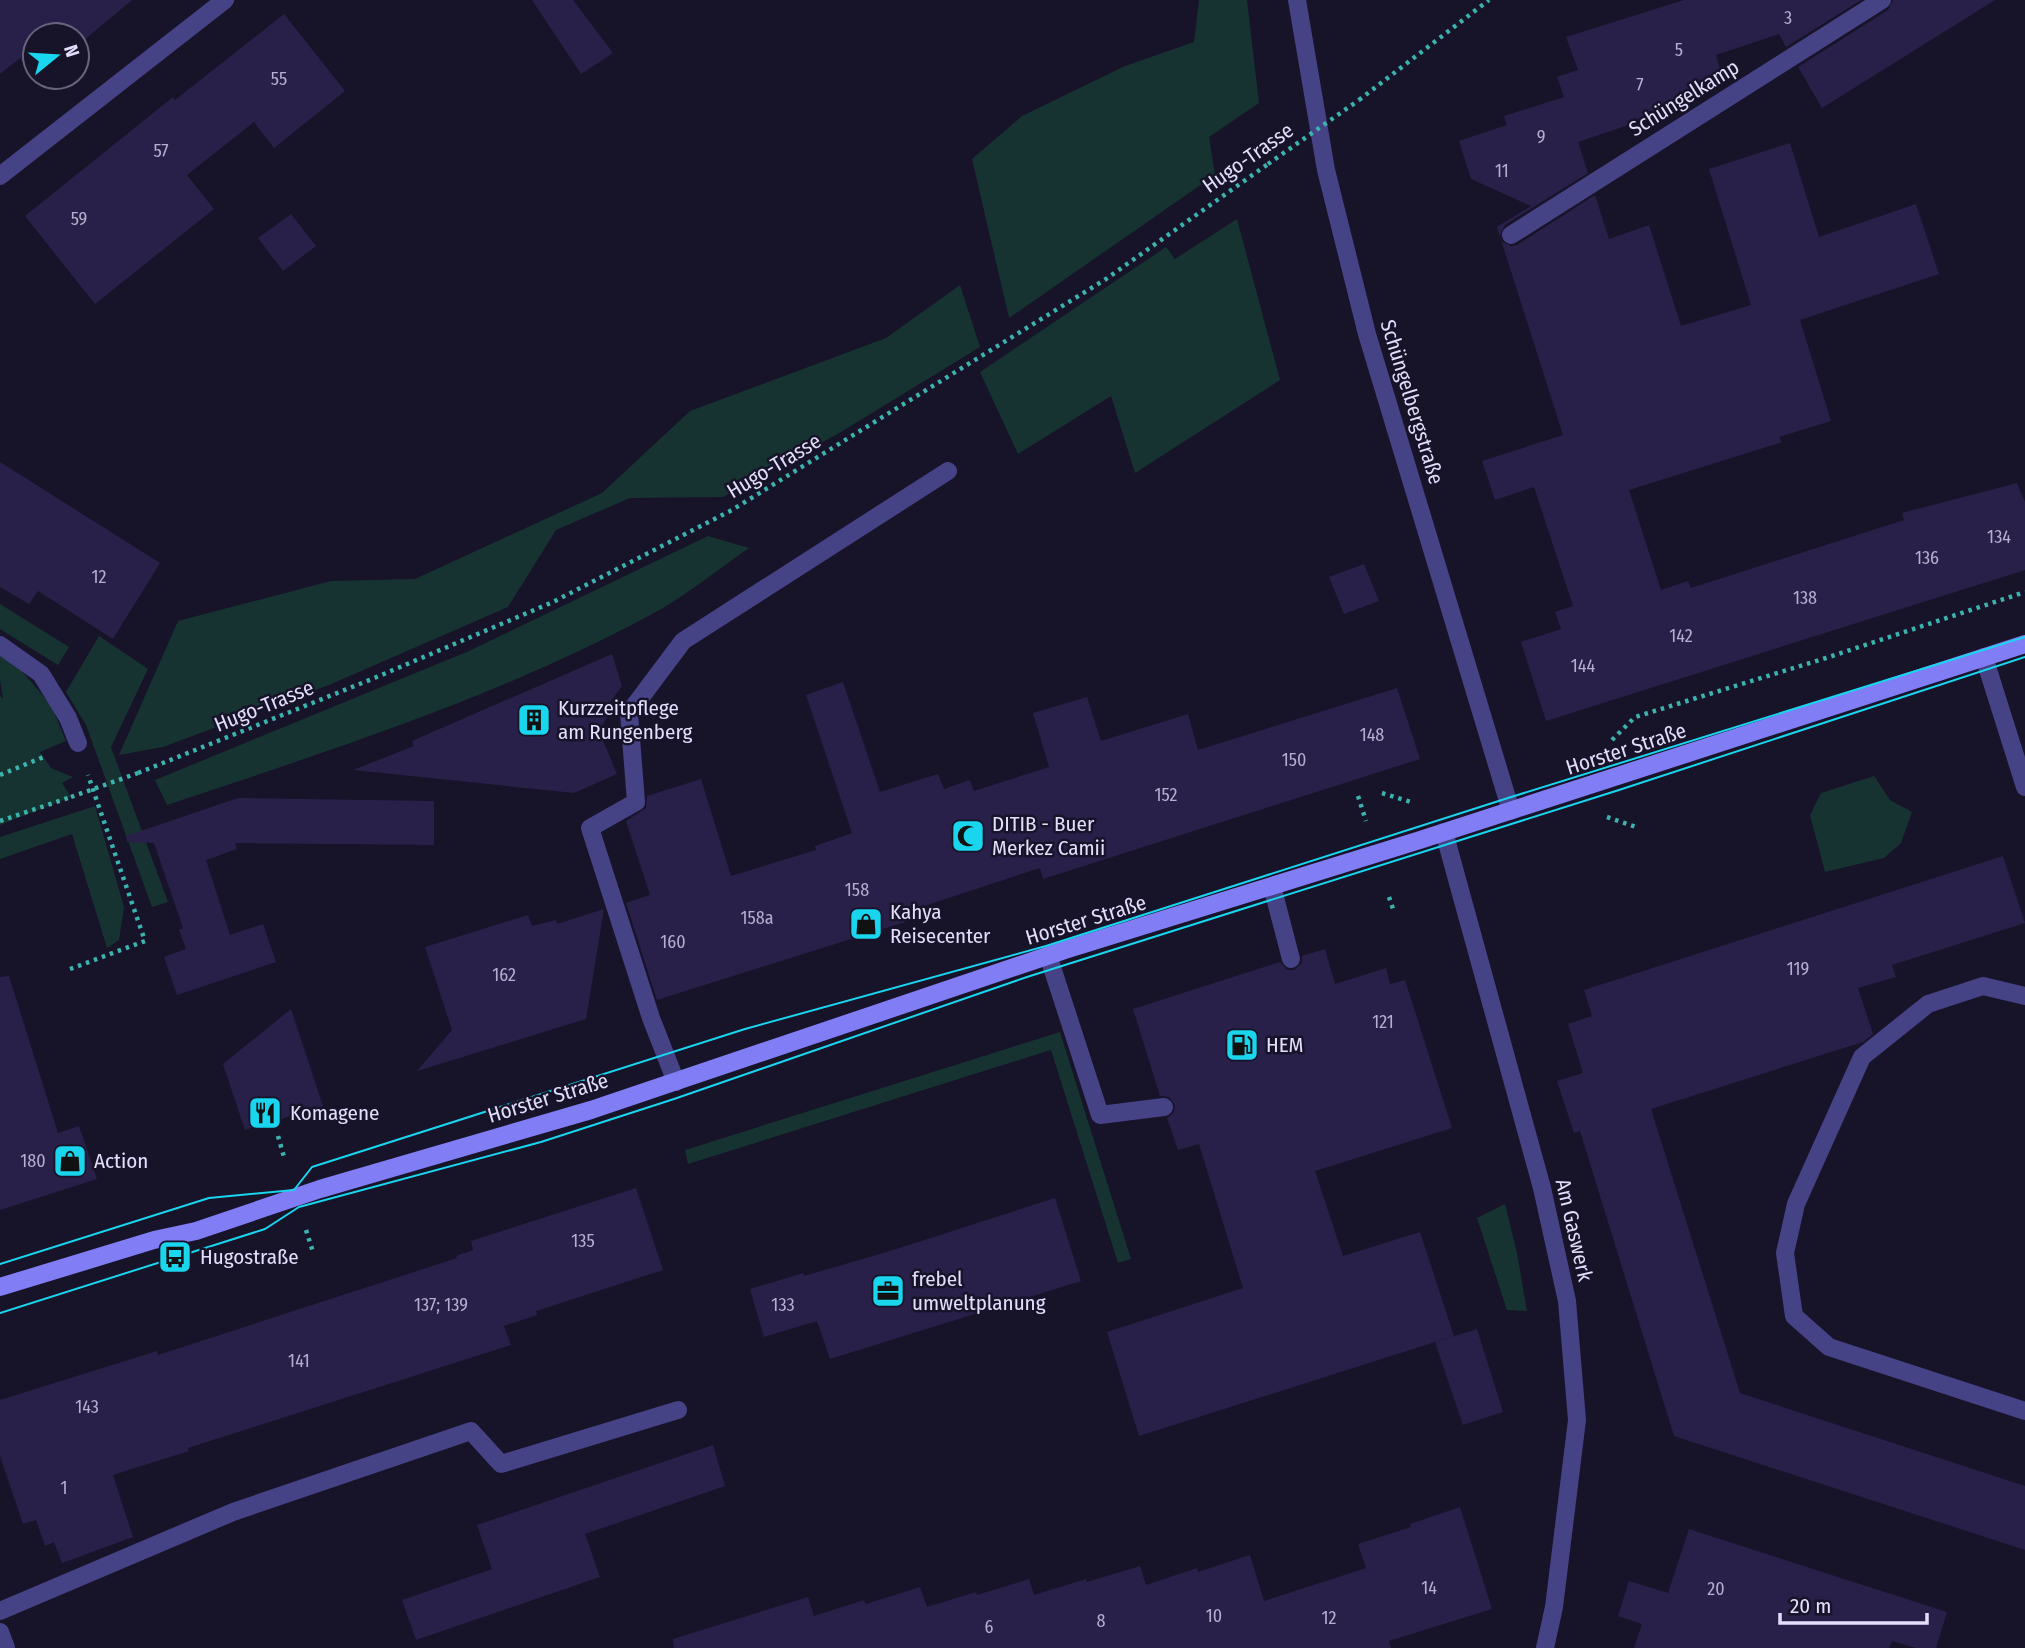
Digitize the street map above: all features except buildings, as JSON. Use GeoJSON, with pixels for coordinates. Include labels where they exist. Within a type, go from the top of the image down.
{"type":"FeatureCollection","features":[{"type":"Feature","properties":{"kind":"main road","name":"Horster Straße"},"geometry":{"type":"LineString","coordinates":[[0,1287],[154,1240],[196,1231],[320,1189],[591,1110],[1048,955],[1511,811],[2025,644]]}},
{"type":"Feature","properties":{"kind":"street"},"geometry":{"type":"LineString","coordinates":[[0,176],[225,0]]}},
{"type":"Feature","properties":{"kind":"street","name":"Schüngelbergstraße"},"geometry":{"type":"LineString","coordinates":[[1297,0],[1326,170],[1367,334],[1511,811]]}},
{"type":"Feature","properties":{"kind":"street","name":"Schüngelkamp"},"geometry":{"type":"LineString","coordinates":[[1511,235],[1882,0]]}},
{"type":"Feature","properties":{"kind":"street"},"geometry":{"type":"LineString","coordinates":[[676,1082],[651,1018],[590,828],[636,802],[629,713],[683,641],[948,471]]}},
{"type":"Feature","properties":{"kind":"street"},"geometry":{"type":"LineString","coordinates":[[0,645],[41,674],[68,718],[78,743]]}},
{"type":"Feature","properties":{"kind":"street"},"geometry":{"type":"LineString","coordinates":[[1984,657],[2025,787]]}},
{"type":"Feature","properties":{"kind":"street","name":"Am Gaswerk"},"geometry":{"type":"LineString","coordinates":[[1444,832],[1542,1188],[1567,1301],[1577,1420],[1554,1607],[1545,1648]]}},
{"type":"Feature","properties":{"kind":"street"},"geometry":{"type":"LineString","coordinates":[[1272,886],[1291,959]]}},
{"type":"Feature","properties":{"kind":"street"},"geometry":{"type":"LineString","coordinates":[[1048,955],[1100,1115],[1164,1107]]}},
{"type":"Feature","properties":{"kind":"street"},"geometry":{"type":"LineString","coordinates":[[2025,996],[1983,986],[1928,1004],[1862,1057],[1796,1204],[1785,1253],[1794,1317],[1829,1347],[2025,1411]]}},
{"type":"Feature","properties":{"kind":"street"},"geometry":{"type":"LineString","coordinates":[[0,1611],[233,1512],[471,1431],[501,1464],[678,1410]]}},
{"type":"Feature","properties":{"kind":"street"},"geometry":{"type":"LineString","coordinates":[[0,1632],[6,1648]]}},
{"type":"Feature","properties":{"kind":"path","name":"Hugo-Trasse"},"geometry":{"type":"LineString","coordinates":[[0,821],[138,773],[372,679],[553,601],[732,510],[1106,279],[1359,100],[1489,0]]}},
{"type":"Feature","properties":{"kind":"path"},"geometry":{"type":"LineString","coordinates":[[1635,717],[1826,658],[2025,592]]}},
{"type":"Feature","properties":{"kind":"path"},"geometry":{"type":"LineString","coordinates":[[71,969],[145,942],[78,743]]}},
{"type":"Feature","properties":{"kind":"path"},"geometry":{"type":"LineString","coordinates":[[0,775],[56,752]]}},
{"type":"Feature","properties":{"kind":"path"},"geometry":{"type":"LineString","coordinates":[[1382,793],[1409,803],[1422,803]]}},
{"type":"Feature","properties":{"kind":"path"},"geometry":{"type":"LineString","coordinates":[[1358,796],[1367,825]]}},
{"type":"Feature","properties":{"kind":"path"},"geometry":{"type":"LineString","coordinates":[[1390,897],[1393,909]]}},
{"type":"Feature","properties":{"kind":"path"},"geometry":{"type":"LineString","coordinates":[[278,1136],[284,1157]]}},
{"type":"Feature","properties":{"kind":"path"},"geometry":{"type":"LineString","coordinates":[[306,1228],[313,1252]]}},
{"type":"Feature","properties":{"kind":"green space"},"geometry":{"type":"Polygon","coordinates":[[[1199,0],[1247,0],[1259,103],[1209,137],[1215,175],[1009,318],[972,159],[1022,116],[1125,66],[1194,42],[1199,0]]]}},
{"type":"Feature","properties":{"kind":"green space"},"geometry":{"type":"Polygon","coordinates":[[[1237,219],[1280,380],[1135,473],[1111,396],[1018,454],[980,372],[1166,247],[1175,259],[1237,219]]]}},
{"type":"Feature","properties":{"kind":"green space"},"geometry":{"type":"Polygon","coordinates":[[[960,285],[980,347],[841,432],[723,497],[630,498],[556,530],[508,607],[329,685],[163,747],[119,755],[178,621],[331,581],[415,579],[602,493],[690,411],[886,338],[960,285]]]}},
{"type":"Feature","properties":{"kind":"green space"},"geometry":{"type":"Polygon","coordinates":[[[708,536],[749,548],[665,607],[535,671],[414,720],[167,805],[155,780],[469,651],[708,536]]]}},
{"type":"Feature","properties":{"kind":"green space"},"geometry":{"type":"Polygon","coordinates":[[[0,604],[69,647],[58,665],[0,629],[0,604]]]}},
{"type":"Feature","properties":{"kind":"green space"},"geometry":{"type":"Polygon","coordinates":[[[99,636],[148,669],[111,747],[168,902],[152,907],[86,725],[66,692],[99,636]]]}},
{"type":"Feature","properties":{"kind":"green space"},"geometry":{"type":"Polygon","coordinates":[[[0,653],[21,670],[51,705],[66,741],[40,752],[51,768],[73,777],[62,783],[71,797],[0,825],[0,696],[3,699],[0,653]]]}},
{"type":"Feature","properties":{"kind":"green space"},"geometry":{"type":"Polygon","coordinates":[[[1874,776],[1890,800],[1912,812],[1901,843],[1884,858],[1825,872],[1810,815],[1821,793],[1874,776]]]}},
{"type":"Feature","properties":{"kind":"green space"},"geometry":{"type":"Polygon","coordinates":[[[95,806],[124,907],[119,940],[107,948],[72,834],[0,859],[0,837],[95,806]]]}},
{"type":"Feature","properties":{"kind":"green space"},"geometry":{"type":"Polygon","coordinates":[[[1060,1032],[1131,1259],[1118,1263],[1051,1050],[688,1164],[685,1150],[1060,1032]]]}},
{"type":"Feature","properties":{"kind":"green space"},"geometry":{"type":"Polygon","coordinates":[[[1505,1204],[1527,1311],[1507,1310],[1477,1218],[1505,1204]]]}},
{"type":"Feature","properties":{"kind":"tram line"},"geometry":{"type":"LineString","coordinates":[[0,1264],[209,1198],[294,1190],[312,1167],[745,1029],[1046,946],[2025,637]]}},
{"type":"Feature","properties":{"kind":"tram line"},"geometry":{"type":"LineString","coordinates":[[0,1313],[265,1229],[299,1207],[541,1142],[1027,977],[1619,790],[2025,657]]}},
{"type":"Feature","properties":{"kind":"place","name":"Kurzzeitpflege am Rungenberg"},"geometry":{"type":"Point","coordinates":[534,720]}},
{"type":"Feature","properties":{"kind":"place","name":"DITIB - Buer Merkez Camii"},"geometry":{"type":"Point","coordinates":[968,836]}},
{"type":"Feature","properties":{"kind":"place","name":"Kahya Reisecenter"},"geometry":{"type":"Point","coordinates":[866,924]}},
{"type":"Feature","properties":{"kind":"place","name":"HEM"},"geometry":{"type":"Point","coordinates":[1242,1045]}},
{"type":"Feature","properties":{"kind":"place","name":"Komagene"},"geometry":{"type":"Point","coordinates":[265,1113]}},
{"type":"Feature","properties":{"kind":"place","name":"Action"},"geometry":{"type":"Point","coordinates":[70,1161]}},
{"type":"Feature","properties":{"kind":"place","name":"Hugostraße"},"geometry":{"type":"Point","coordinates":[175,1257]}},
{"type":"Feature","properties":{"kind":"place","name":"frebel umweltplanung"},"geometry":{"type":"Point","coordinates":[888,1291]}}]}
